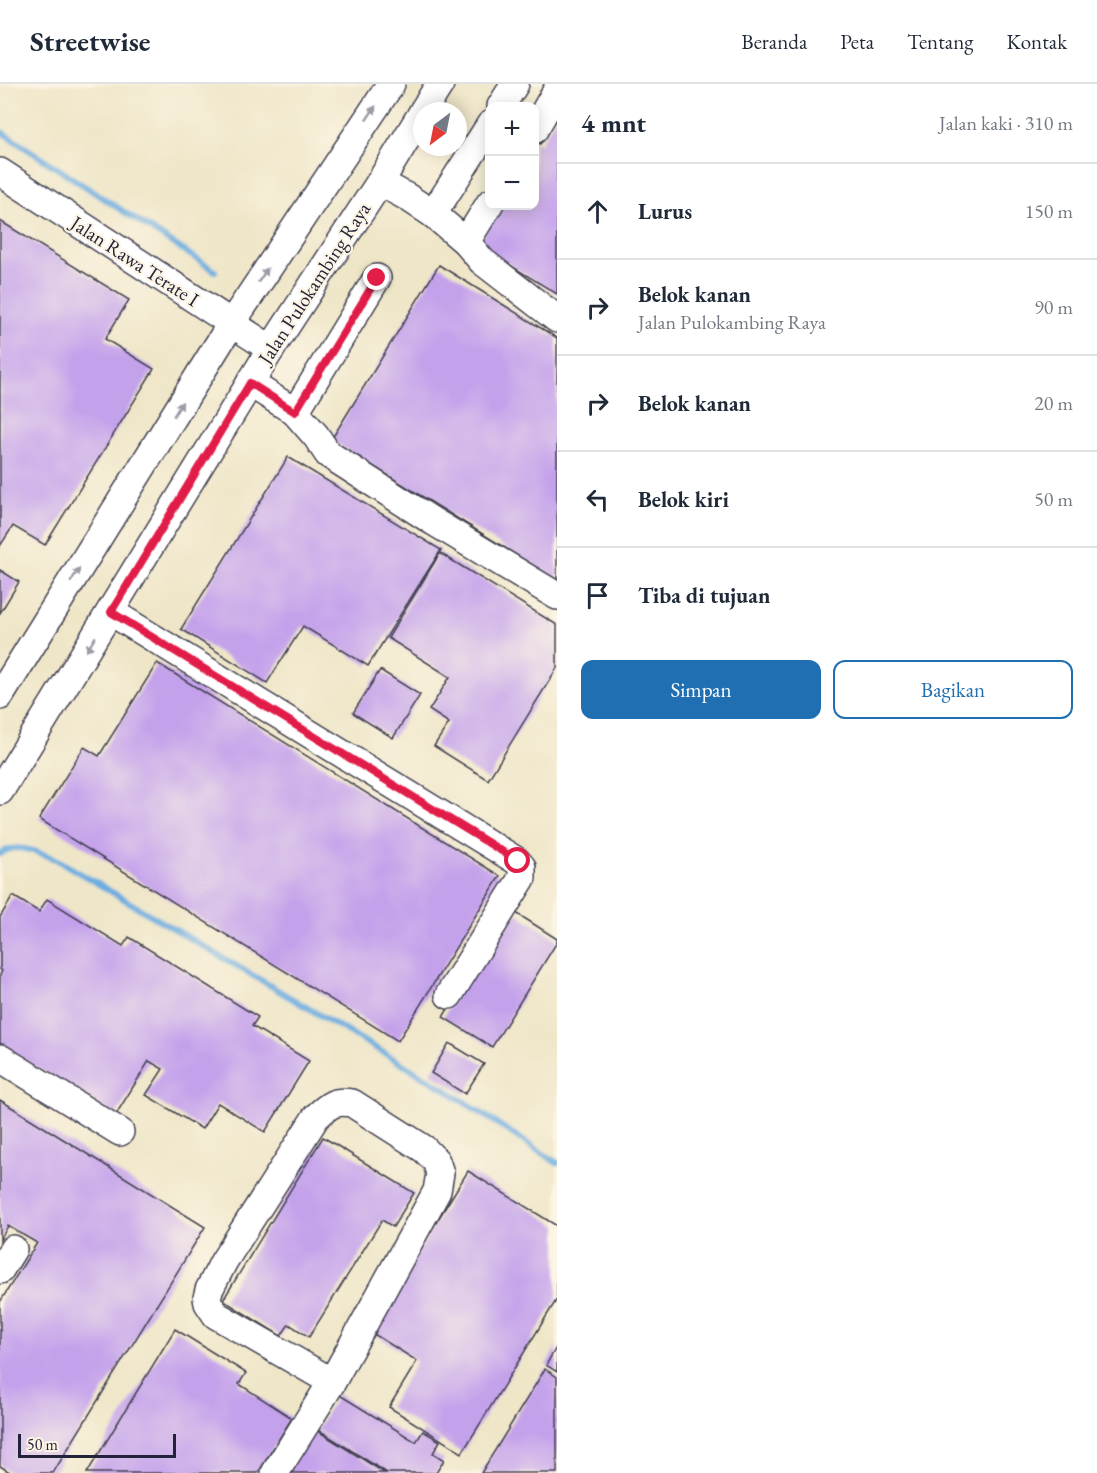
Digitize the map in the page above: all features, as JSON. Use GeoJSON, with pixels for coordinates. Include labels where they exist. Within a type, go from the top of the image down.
{"type":"FeatureCollection","features":[{"type":"Feature","properties":{"kind":"street"},"geometry":{"type":"LineString","coordinates":[[0,696],[231,324],[391,84]]}},
{"type":"Feature","properties":{"kind":"street","name":"Jalan Pulokambing Raya"},"geometry":{"type":"LineString","coordinates":[[429,102],[440,84]]}},
{"type":"Feature","properties":{"kind":"street"},"geometry":{"type":"LineString","coordinates":[[504,102],[515,84]]}},
{"type":"Feature","properties":{"kind":"street"},"geometry":{"type":"LineString","coordinates":[[539,121],[557,90]]}},
{"type":"Feature","properties":{"kind":"street","name":"Jalan Pulokambing Raya"},"geometry":{"type":"LineString","coordinates":[[0,791],[271,349],[413,128]]}},
{"type":"Feature","properties":{"kind":"street"},"geometry":{"type":"LineString","coordinates":[[434,214],[485,131]]}},
{"type":"Feature","properties":{"kind":"street","name":"Jalan Rawa Terate I"},"geometry":{"type":"LineString","coordinates":[[0,172],[271,349]]}},
{"type":"Feature","properties":{"kind":"street"},"geometry":{"type":"LineString","coordinates":[[380,182],[434,214],[466,242],[482,261],[557,319]]}},
{"type":"Feature","properties":{"kind":"street"},"geometry":{"type":"LineString","coordinates":[[466,242],[485,210]]}},
{"type":"Feature","properties":{"kind":"street"},"geometry":{"type":"LineString","coordinates":[[295,412],[377,278]]}},
{"type":"Feature","properties":{"kind":"street"},"geometry":{"type":"LineString","coordinates":[[250,383],[295,412],[328,454],[434,522],[557,596]]}},
{"type":"Feature","properties":{"kind":"street"},"geometry":{"type":"LineString","coordinates":[[111,612],[518,861],[522,867],[522,878],[449,995]]}},
{"type":"Feature","properties":{"kind":"street"},"geometry":{"type":"LineString","coordinates":[[0,1058],[120,1132]]}},
{"type":"Feature","properties":{"kind":"street"},"geometry":{"type":"LineString","coordinates":[[275,1473],[332,1382],[436,1191],[440,1173],[436,1161],[424,1149],[351,1103],[338,1101],[316,1117],[225,1261],[207,1298],[216,1315],[225,1322],[332,1382]]}},
{"type":"Feature","properties":{"kind":"building"},"geometry":{"type":"Polygon","coordinates":[[[557,116],[557,294],[477,245],[499,210],[539,210],[540,144],[557,116]]]}},
{"type":"Feature","properties":{"kind":"building"},"geometry":{"type":"Polygon","coordinates":[[[0,221],[129,300],[105,339],[154,369],[45,545],[13,526],[0,546],[0,221]]]}},
{"type":"Feature","properties":{"kind":"building"},"geometry":{"type":"Polygon","coordinates":[[[439,265],[557,338],[557,580],[331,440],[439,265]]]}},
{"type":"Feature","properties":{"kind":"building"},"geometry":{"type":"Polygon","coordinates":[[[288,457],[441,550],[368,666],[303,626],[267,683],[181,629],[288,457]]]}},
{"type":"Feature","properties":{"kind":"building"},"geometry":{"type":"Polygon","coordinates":[[[440,553],[557,625],[557,668],[488,780],[434,746],[449,723],[429,710],[450,677],[388,638],[440,553]]]}},
{"type":"Feature","properties":{"kind":"building"},"geometry":{"type":"Polygon","coordinates":[[[0,570],[19,582],[0,613],[0,570]]]}},
{"type":"Feature","properties":{"kind":"building"},"geometry":{"type":"Polygon","coordinates":[[[157,663],[500,876],[398,1041],[39,819],[84,747],[99,756],[157,663]]]}},
{"type":"Feature","properties":{"kind":"building"},"geometry":{"type":"Polygon","coordinates":[[[380,670],[420,695],[393,738],[353,713],[380,670]]]}},
{"type":"Feature","properties":{"kind":"building"},"geometry":{"type":"Polygon","coordinates":[[[13,896],[39,912],[47,899],[123,946],[129,937],[258,1017],[252,1026],[309,1061],[265,1132],[218,1103],[202,1129],[146,1095],[163,1069],[149,1061],[115,1116],[0,1045],[0,975],[2,971],[0,969],[0,917],[13,896]]]}},
{"type":"Feature","properties":{"kind":"building"},"geometry":{"type":"Polygon","coordinates":[[[510,909],[557,939],[557,942],[492,1047],[443,1017],[510,909]]]}},
{"type":"Feature","properties":{"kind":"building"},"geometry":{"type":"Polygon","coordinates":[[[449,1043],[484,1064],[465,1094],[431,1073],[449,1043]]]}},
{"type":"Feature","properties":{"kind":"building"},"geometry":{"type":"Polygon","coordinates":[[[0,1100],[205,1227],[53,1473],[11,1473],[0,1466],[0,1302],[37,1243],[8,1226],[0,1240],[0,1100]]]}},
{"type":"Feature","properties":{"kind":"building"},"geometry":{"type":"Polygon","coordinates":[[[323,1137],[414,1193],[393,1227],[382,1220],[309,1337],[289,1324],[281,1336],[223,1300],[323,1137]]]}},
{"type":"Feature","properties":{"kind":"building"},"geometry":{"type":"Polygon","coordinates":[[[468,1171],[557,1226],[557,1299],[462,1453],[389,1407],[417,1361],[369,1331],[468,1171]]]}},
{"type":"Feature","properties":{"kind":"building"},"geometry":{"type":"Polygon","coordinates":[[[175,1329],[246,1373],[239,1384],[292,1418],[258,1473],[87,1473],[175,1329]]]}},
{"type":"Feature","properties":{"kind":"building"},"geometry":{"type":"Polygon","coordinates":[[[557,1346],[557,1372],[546,1365],[557,1346]]]}},
{"type":"Feature","properties":{"kind":"building"},"geometry":{"type":"Polygon","coordinates":[[[545,1369],[557,1377],[557,1473],[481,1473],[545,1369]]]}},
{"type":"Feature","properties":{"kind":"building"},"geometry":{"type":"Polygon","coordinates":[[[338,1394],[416,1442],[423,1431],[440,1441],[433,1453],[444,1460],[436,1473],[387,1473],[317,1429],[338,1394]]]}},
{"type":"Feature","properties":{"kind":"building"},"geometry":{"type":"Polygon","coordinates":[[[310,1426],[385,1473],[281,1473],[310,1426]]]}},
{"type":"Feature","properties":{"kind":"waterway"},"geometry":{"type":"LineString","coordinates":[[0,131],[215,271]]}},
{"type":"Feature","properties":{"kind":"waterway"},"geometry":{"type":"LineString","coordinates":[[0,854],[6,850],[20,848],[56,859],[443,1088],[557,1163]]}},
{"type":"Feature","properties":{"kind":"route"},"geometry":{"type":"LineString","coordinates":[[377,278],[295,412],[250,383],[111,612],[518,861]]}}]}
